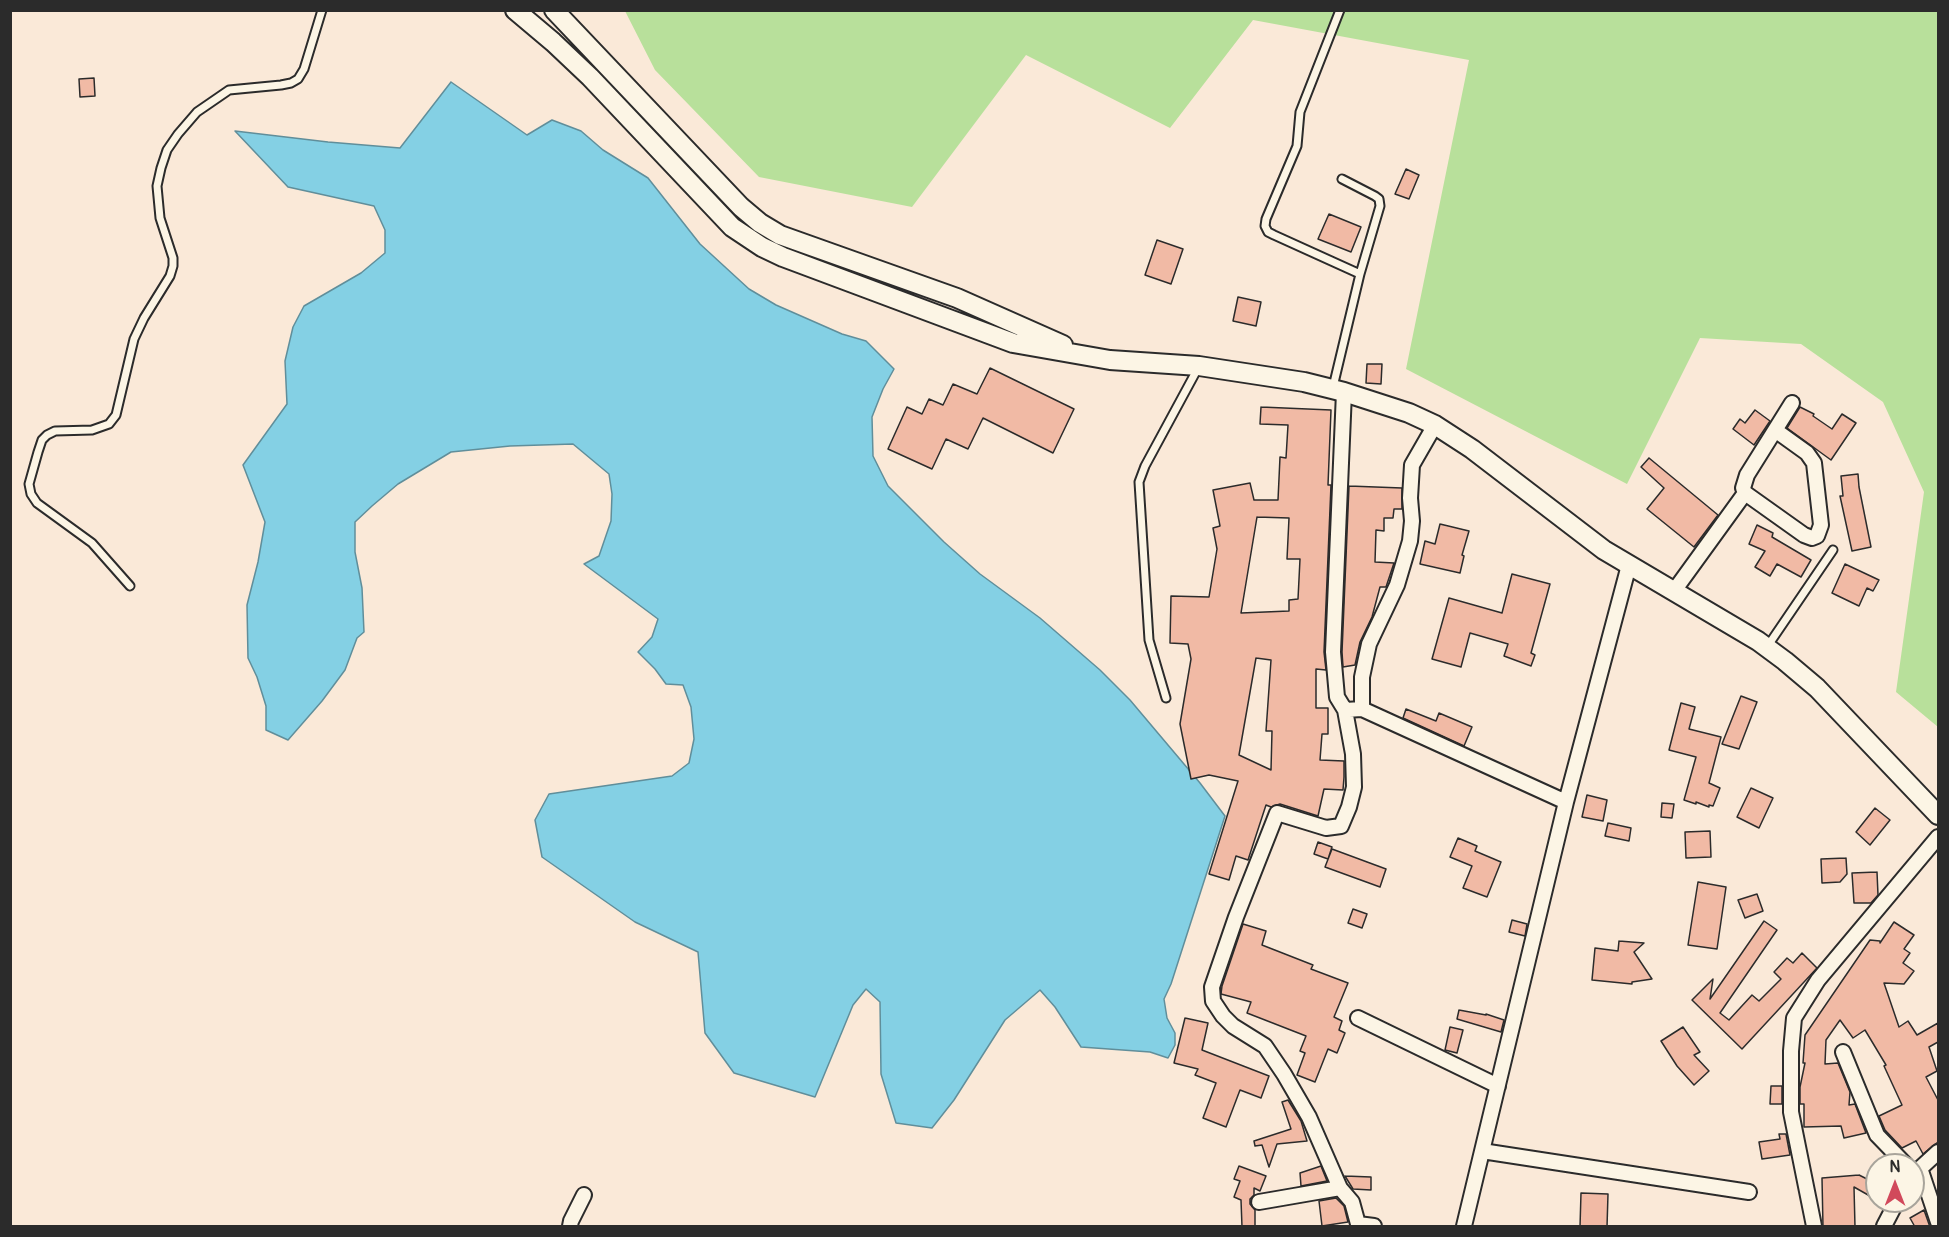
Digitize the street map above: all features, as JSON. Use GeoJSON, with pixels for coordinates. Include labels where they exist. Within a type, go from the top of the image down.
{"type":"FeatureCollection","features":[{"type":"Feature","properties":{"kind":"street"},"geometry":{"type":"LineString","coordinates":[[515,10],[590,77],[732,227],[762,247],[783,257],[1013,343],[1110,360],[1199,366],[1304,382],[1409,413],[1435,425],[1472,449],[1578,532],[1766,647],[1817,688],[1938,815]]}},
{"type":"Feature","properties":{"kind":"street"},"geometry":{"type":"LineString","coordinates":[[554,10],[741,207],[760,224],[780,235],[976,305],[1086,355]]}},
{"type":"Feature","properties":{"kind":"street"},"geometry":{"type":"LineString","coordinates":[[1338,391],[1334,652],[1338,697],[1345,710],[1353,754],[1354,787],[1350,807],[1341,826],[1326,828],[1277,813],[1236,916],[1212,987],[1213,1001],[1223,1016],[1233,1026],[1265,1046],[1284,1074],[1308,1118],[1340,1188],[1352,1202],[1358,1225],[1374,1227]]}},
{"type":"Feature","properties":{"kind":"street"},"geometry":{"type":"LineString","coordinates":[[1775,430],[1807,453],[1814,462],[1821,525],[1817,536],[1812,538],[1804,535],[1745,493],[1743,488],[1748,475],[1775,430],[1792,403]]}},
{"type":"Feature","properties":{"kind":"street"},"geometry":{"type":"LineString","coordinates":[[1362,709],[1362,677],[1369,644],[1397,585],[1410,541],[1412,465],[1435,425]]}},
{"type":"Feature","properties":{"kind":"street"},"geometry":{"type":"LineString","coordinates":[[1674,591],[1745,493]]}},
{"type":"Feature","properties":{"kind":"street"},"geometry":{"type":"LineString","coordinates":[[1464,1227],[1566,802],[1629,565]]}},
{"type":"Feature","properties":{"kind":"street"},"geometry":{"type":"LineString","coordinates":[[1345,710],[1362,709],[1566,802]]}},
{"type":"Feature","properties":{"kind":"street"},"geometry":{"type":"LineString","coordinates":[[1814,1227],[1791,1112],[1791,1051],[1794,1018],[1818,980],[1938,837]]}},
{"type":"Feature","properties":{"kind":"street"},"geometry":{"type":"LineString","coordinates":[[1358,1018],[1498,1086]]}},
{"type":"Feature","properties":{"kind":"street"},"geometry":{"type":"LineString","coordinates":[[1843,1052],[1877,1135],[1895,1153]]}},
{"type":"Feature","properties":{"kind":"street"},"geometry":{"type":"LineString","coordinates":[[1482,1151],[1749,1192]]}},
{"type":"Feature","properties":{"kind":"street"},"geometry":{"type":"LineString","coordinates":[[1925,1162],[1938,1152]]}},
{"type":"Feature","properties":{"kind":"street"},"geometry":{"type":"LineString","coordinates":[[1259,1202],[1340,1188]]}},
{"type":"Feature","properties":{"kind":"street"},"geometry":{"type":"LineString","coordinates":[[570,1227],[584,1195]]}},
{"type":"Feature","properties":{"kind":"street"},"geometry":{"type":"LineString","coordinates":[[1925,1195],[1938,1222]]}},
{"type":"Feature","properties":{"kind":"street"},"geometry":{"type":"LineString","coordinates":[[1884,1227],[1891,1213]]}},
{"type":"Feature","properties":{"kind":"lane"},"geometry":{"type":"LineString","coordinates":[[130,586],[92,543],[37,503],[31,494],[29,484],[38,452],[42,440],[55,431],[92,430],[109,424],[116,415],[134,339],[144,318],[171,276],[173,266],[173,258],[160,218],[157,186],[167,150],[197,112],[229,90],[281,85],[298,79],[304,69],[322,10]]}},
{"type":"Feature","properties":{"kind":"lane"},"geometry":{"type":"LineString","coordinates":[[1340,10],[1300,112],[1297,146],[1265,226],[1268,232],[1360,274]]}},
{"type":"Feature","properties":{"kind":"lane"},"geometry":{"type":"LineString","coordinates":[[1338,391],[1360,274],[1380,206],[1375,196],[1342,179]]}},
{"type":"Feature","properties":{"kind":"lane"},"geometry":{"type":"LineString","coordinates":[[1166,698],[1149,640],[1139,482],[1145,466],[1199,366]]}},
{"type":"Feature","properties":{"kind":"lane"},"geometry":{"type":"LineString","coordinates":[[1766,647],[1833,550]]}},
{"type":"Feature","properties":{"kind":"green space"},"geometry":{"type":"Polygon","coordinates":[[[625,11],[1938,11],[1938,727],[1896,692],[1924,492],[1883,402],[1801,344],[1700,338],[1627,484],[1406,369],[1469,60],[1253,20],[1170,128],[1026,55],[912,207],[759,177],[655,70],[625,11]]]}},
{"type":"Feature","properties":{"kind":"water"},"geometry":{"type":"Polygon","coordinates":[[[451,82],[527,135],[552,120],[581,131],[603,150],[648,178],[700,244],[749,289],[776,305],[842,334],[866,341],[894,369],[872,417],[873,456],[888,486],[980,574],[1040,618],[1100,670],[1130,700],[1225,816],[1171,984],[1164,999],[1167,1018],[1175,1033],[1175,1045],[1168,1058],[1150,1052],[1081,1047],[1055,1007],[1040,990],[1005,1020],[954,1100],[932,1128],[896,1123],[881,1074],[880,1002],[866,989],[853,1005],[815,1097],[734,1073],[705,1033],[698,952],[635,922],[542,857],[535,820],[549,794],[672,776],[689,763],[694,739],[691,707],[683,685],[666,684],[638,652],[652,637],[658,619],[584,564],[599,556],[611,521],[612,494],[609,474],[573,444],[510,446],[451,452],[398,484],[372,506],[355,522],[355,552],[362,588],[364,632],[357,638],[345,670],[288,740],[266,730],[266,706],[248,658],[247,605],[265,522],[243,465],[287,404],[285,361],[293,327],[304,306],[361,273],[385,253],[385,230],[374,206],[288,187],[235,131],[400,148],[451,82]]]}},
{"type":"Feature","properties":{"kind":"building"},"geometry":{"type":"Polygon","coordinates":[[[94,78],[95,96],[80,97],[79,79],[94,78]]]}},
{"type":"Feature","properties":{"kind":"building"},"geometry":{"type":"Polygon","coordinates":[[[1406,169],[1419,175],[1409,199],[1395,194],[1406,169]]]}},
{"type":"Feature","properties":{"kind":"building"},"geometry":{"type":"Polygon","coordinates":[[[1329,214],[1361,227],[1351,252],[1318,239],[1329,214]]]}},
{"type":"Feature","properties":{"kind":"building"},"geometry":{"type":"Polygon","coordinates":[[[1157,240],[1183,249],[1171,284],[1145,275],[1157,240]]]}},
{"type":"Feature","properties":{"kind":"building"},"geometry":{"type":"Polygon","coordinates":[[[1238,297],[1261,302],[1256,326],[1233,321],[1238,297]]]}},
{"type":"Feature","properties":{"kind":"building"},"geometry":{"type":"Polygon","coordinates":[[[1367,364],[1382,364],[1381,384],[1366,383],[1367,364]]]}},
{"type":"Feature","properties":{"kind":"building"},"geometry":{"type":"Polygon","coordinates":[[[990,368],[1074,409],[1053,453],[983,418],[968,449],[946,439],[932,469],[888,449],[907,407],[922,414],[929,399],[943,405],[953,384],[977,394],[990,368]]]}},
{"type":"Feature","properties":{"kind":"building"},"geometry":{"type":"Polygon","coordinates":[[[1261,407],[1331,410],[1328,485],[1331,485],[1324,652],[1326,670],[1316,669],[1316,708],[1328,708],[1328,734],[1322,734],[1320,760],[1344,761],[1344,777],[1343,790],[1324,789],[1318,816],[1280,804],[1271,807],[1266,805],[1248,860],[1236,856],[1229,880],[1209,874],[1238,781],[1209,775],[1191,779],[1180,724],[1191,659],[1188,644],[1170,643],[1171,596],[1209,597],[1217,549],[1213,528],[1220,526],[1213,490],[1250,483],[1254,500],[1278,500],[1280,457],[1286,458],[1288,425],[1260,424],[1261,407]],[[1257,517],[1241,613],[1289,611],[1289,600],[1298,599],[1300,559],[1287,559],[1289,518],[1257,517]],[[1256,658],[1239,755],[1271,770],[1272,731],[1266,731],[1271,660],[1256,658]]]}},
{"type":"Feature","properties":{"kind":"building"},"geometry":{"type":"Polygon","coordinates":[[[1800,407],[1814,414],[1813,416],[1832,429],[1842,414],[1856,423],[1831,460],[1787,428],[1800,407]]]}},
{"type":"Feature","properties":{"kind":"building"},"geometry":{"type":"Polygon","coordinates":[[[1755,410],[1770,421],[1754,445],[1733,429],[1740,419],[1745,423],[1755,410]]]}},
{"type":"Feature","properties":{"kind":"building"},"geometry":{"type":"Polygon","coordinates":[[[1649,458],[1718,515],[1694,547],[1647,509],[1664,488],[1641,467],[1649,458]]]}},
{"type":"Feature","properties":{"kind":"building"},"geometry":{"type":"Polygon","coordinates":[[[1858,474],[1871,547],[1852,551],[1840,496],[1843,496],[1841,476],[1858,474]]]}},
{"type":"Feature","properties":{"kind":"building"},"geometry":{"type":"Polygon","coordinates":[[[1349,486],[1402,488],[1402,509],[1394,509],[1393,518],[1384,518],[1384,531],[1376,530],[1375,562],[1394,563],[1386,587],[1380,587],[1372,617],[1360,642],[1355,665],[1343,667],[1342,652],[1349,486]]]}},
{"type":"Feature","properties":{"kind":"building"},"geometry":{"type":"Polygon","coordinates":[[[1440,524],[1469,531],[1462,555],[1464,556],[1460,573],[1420,564],[1425,541],[1435,544],[1440,524]]]}},
{"type":"Feature","properties":{"kind":"building"},"geometry":{"type":"Polygon","coordinates":[[[1757,525],[1773,533],[1772,537],[1811,560],[1801,577],[1777,564],[1770,576],[1755,567],[1765,551],[1749,544],[1757,525]]]}},
{"type":"Feature","properties":{"kind":"building"},"geometry":{"type":"Polygon","coordinates":[[[1845,564],[1879,580],[1873,591],[1867,588],[1859,606],[1832,593],[1845,564]]]}},
{"type":"Feature","properties":{"kind":"building"},"geometry":{"type":"Polygon","coordinates":[[[1512,574],[1550,584],[1531,653],[1535,655],[1531,666],[1504,656],[1508,644],[1470,633],[1461,667],[1432,659],[1449,598],[1502,613],[1512,574]]]}},
{"type":"Feature","properties":{"kind":"building"},"geometry":{"type":"Polygon","coordinates":[[[1741,696],[1757,702],[1739,749],[1722,744],[1741,696]]]}},
{"type":"Feature","properties":{"kind":"building"},"geometry":{"type":"Polygon","coordinates":[[[1681,703],[1695,707],[1689,729],[1721,737],[1709,783],[1720,788],[1713,806],[1684,800],[1696,757],[1669,750],[1681,703]]]}},
{"type":"Feature","properties":{"kind":"building"},"geometry":{"type":"Polygon","coordinates":[[[1406,709],[1436,721],[1439,713],[1472,727],[1464,746],[1403,718],[1406,709]]]}},
{"type":"Feature","properties":{"kind":"building"},"geometry":{"type":"Polygon","coordinates":[[[1751,788],[1773,798],[1759,828],[1737,817],[1751,788]]]}},
{"type":"Feature","properties":{"kind":"building"},"geometry":{"type":"Polygon","coordinates":[[[1587,795],[1607,800],[1603,821],[1582,817],[1587,795]]]}},
{"type":"Feature","properties":{"kind":"building"},"geometry":{"type":"Polygon","coordinates":[[[1662,803],[1674,804],[1672,818],[1661,817],[1662,803]]]}},
{"type":"Feature","properties":{"kind":"building"},"geometry":{"type":"Polygon","coordinates":[[[1875,808],[1890,820],[1870,845],[1856,832],[1875,808]]]}},
{"type":"Feature","properties":{"kind":"building"},"geometry":{"type":"Polygon","coordinates":[[[1608,823],[1631,828],[1629,841],[1605,836],[1608,823]]]}},
{"type":"Feature","properties":{"kind":"building"},"geometry":{"type":"Polygon","coordinates":[[[1710,831],[1711,857],[1686,858],[1685,832],[1710,831]]]}},
{"type":"Feature","properties":{"kind":"building"},"geometry":{"type":"Polygon","coordinates":[[[1458,838],[1477,846],[1475,851],[1501,862],[1487,897],[1463,888],[1472,866],[1450,857],[1458,838]]]}},
{"type":"Feature","properties":{"kind":"building"},"geometry":{"type":"Polygon","coordinates":[[[1318,842],[1332,847],[1328,859],[1314,854],[1318,842]]]}},
{"type":"Feature","properties":{"kind":"building"},"geometry":{"type":"Polygon","coordinates":[[[1332,849],[1386,869],[1380,887],[1325,867],[1332,849]]]}},
{"type":"Feature","properties":{"kind":"building"},"geometry":{"type":"Polygon","coordinates":[[[1846,858],[1847,874],[1840,882],[1822,883],[1821,859],[1846,858]]]}},
{"type":"Feature","properties":{"kind":"building"},"geometry":{"type":"Polygon","coordinates":[[[1877,872],[1878,895],[1871,903],[1854,903],[1852,873],[1877,872]]]}},
{"type":"Feature","properties":{"kind":"building"},"geometry":{"type":"Polygon","coordinates":[[[1698,882],[1726,887],[1717,949],[1688,945],[1698,882]]]}},
{"type":"Feature","properties":{"kind":"building"},"geometry":{"type":"Polygon","coordinates":[[[1757,894],[1763,911],[1745,918],[1738,900],[1757,894]]]}},
{"type":"Feature","properties":{"kind":"building"},"geometry":{"type":"Polygon","coordinates":[[[1353,909],[1367,914],[1362,928],[1348,923],[1353,909]]]}},
{"type":"Feature","properties":{"kind":"building"},"geometry":{"type":"Polygon","coordinates":[[[1512,920],[1527,924],[1525,936],[1509,932],[1512,920]]]}},
{"type":"Feature","properties":{"kind":"building"},"geometry":{"type":"Polygon","coordinates":[[[1764,921],[1777,930],[1720,1013],[1729,1020],[1752,995],[1759,1001],[1781,979],[1774,972],[1787,958],[1793,963],[1802,953],[1817,968],[1742,1049],[1692,1000],[1713,979],[1710,999],[1764,921]]]}},
{"type":"Feature","properties":{"kind":"building"},"geometry":{"type":"Polygon","coordinates":[[[1894,922],[1914,935],[1904,949],[1910,953],[1903,963],[1914,971],[1904,984],[1884,983],[1899,1027],[1908,1021],[1917,1035],[1938,1023],[1938,1042],[1929,1047],[1937,1071],[1926,1077],[1938,1100],[1938,1142],[1924,1153],[1916,1141],[1902,1148],[1885,1130],[1879,1116],[1902,1105],[1884,1066],[1886,1065],[1865,1030],[1853,1038],[1840,1020],[1826,1040],[1825,1064],[1838,1063],[1850,1092],[1849,1105],[1855,1104],[1866,1133],[1844,1138],[1841,1126],[1804,1127],[1804,1104],[1800,1104],[1800,1087],[1805,1063],[1803,1063],[1805,1035],[1870,940],[1880,941],[1880,943],[1894,922]]]}},
{"type":"Feature","properties":{"kind":"building"},"geometry":{"type":"Polygon","coordinates":[[[1243,924],[1266,931],[1262,945],[1313,965],[1311,969],[1348,983],[1334,1017],[1342,1021],[1339,1030],[1345,1033],[1337,1053],[1328,1049],[1315,1082],[1297,1075],[1305,1053],[1300,1051],[1306,1036],[1247,1013],[1251,1002],[1221,994],[1243,924]]]}},
{"type":"Feature","properties":{"kind":"building"},"geometry":{"type":"Polygon","coordinates":[[[1619,941],[1644,943],[1634,952],[1652,979],[1632,982],[1632,984],[1592,980],[1595,948],[1618,951],[1619,941]]]}},
{"type":"Feature","properties":{"kind":"building"},"geometry":{"type":"Polygon","coordinates":[[[1459,1010],[1486,1014],[1504,1020],[1501,1032],[1457,1019],[1459,1010]]]}},
{"type":"Feature","properties":{"kind":"building"},"geometry":{"type":"Polygon","coordinates":[[[1185,1018],[1208,1023],[1202,1050],[1269,1076],[1261,1098],[1240,1090],[1226,1127],[1203,1118],[1216,1083],[1195,1075],[1198,1069],[1174,1063],[1185,1018]]]}},
{"type":"Feature","properties":{"kind":"building"},"geometry":{"type":"Polygon","coordinates":[[[1450,1027],[1463,1030],[1457,1053],[1445,1050],[1450,1027]]]}},
{"type":"Feature","properties":{"kind":"building"},"geometry":{"type":"Polygon","coordinates":[[[1683,1027],[1700,1052],[1694,1055],[1709,1071],[1694,1085],[1677,1066],[1661,1041],[1683,1027]]]}},
{"type":"Feature","properties":{"kind":"building"},"geometry":{"type":"Polygon","coordinates":[[[1771,1086],[1782,1086],[1782,1104],[1770,1104],[1771,1086]]]}},
{"type":"Feature","properties":{"kind":"building"},"geometry":{"type":"Polygon","coordinates":[[[1288,1100],[1301,1121],[1307,1141],[1277,1144],[1269,1167],[1262,1145],[1255,1146],[1254,1141],[1291,1129],[1282,1102],[1288,1100]]]}},
{"type":"Feature","properties":{"kind":"building"},"geometry":{"type":"Polygon","coordinates":[[[1779,1134],[1786,1134],[1790,1155],[1762,1159],[1759,1142],[1780,1139],[1779,1134]]]}},
{"type":"Feature","properties":{"kind":"building"},"geometry":{"type":"Polygon","coordinates":[[[1239,1166],[1266,1176],[1260,1191],[1254,1188],[1254,1195],[1250,1199],[1250,1204],[1255,1210],[1255,1227],[1242,1227],[1241,1200],[1234,1197],[1240,1181],[1234,1179],[1239,1166]]]}},
{"type":"Feature","properties":{"kind":"building"},"geometry":{"type":"Polygon","coordinates":[[[1321,1166],[1327,1181],[1301,1186],[1300,1173],[1321,1166]]]}},
{"type":"Feature","properties":{"kind":"building"},"geometry":{"type":"Polygon","coordinates":[[[1859,1175],[1865,1178],[1865,1193],[1854,1187],[1855,1227],[1823,1227],[1822,1178],[1859,1175]]]}},
{"type":"Feature","properties":{"kind":"building"},"geometry":{"type":"Polygon","coordinates":[[[1345,1176],[1371,1177],[1371,1190],[1353,1189],[1345,1176]]]}},
{"type":"Feature","properties":{"kind":"building"},"geometry":{"type":"Polygon","coordinates":[[[1581,1193],[1608,1194],[1607,1227],[1580,1227],[1581,1193]]]}},
{"type":"Feature","properties":{"kind":"building"},"geometry":{"type":"Polygon","coordinates":[[[1336,1198],[1344,1206],[1348,1222],[1322,1226],[1319,1201],[1336,1198]]]}},
{"type":"Feature","properties":{"kind":"building"},"geometry":{"type":"Polygon","coordinates":[[[1919,1213],[1925,1213],[1930,1227],[1915,1227],[1910,1218],[1919,1213]]]}}]}
